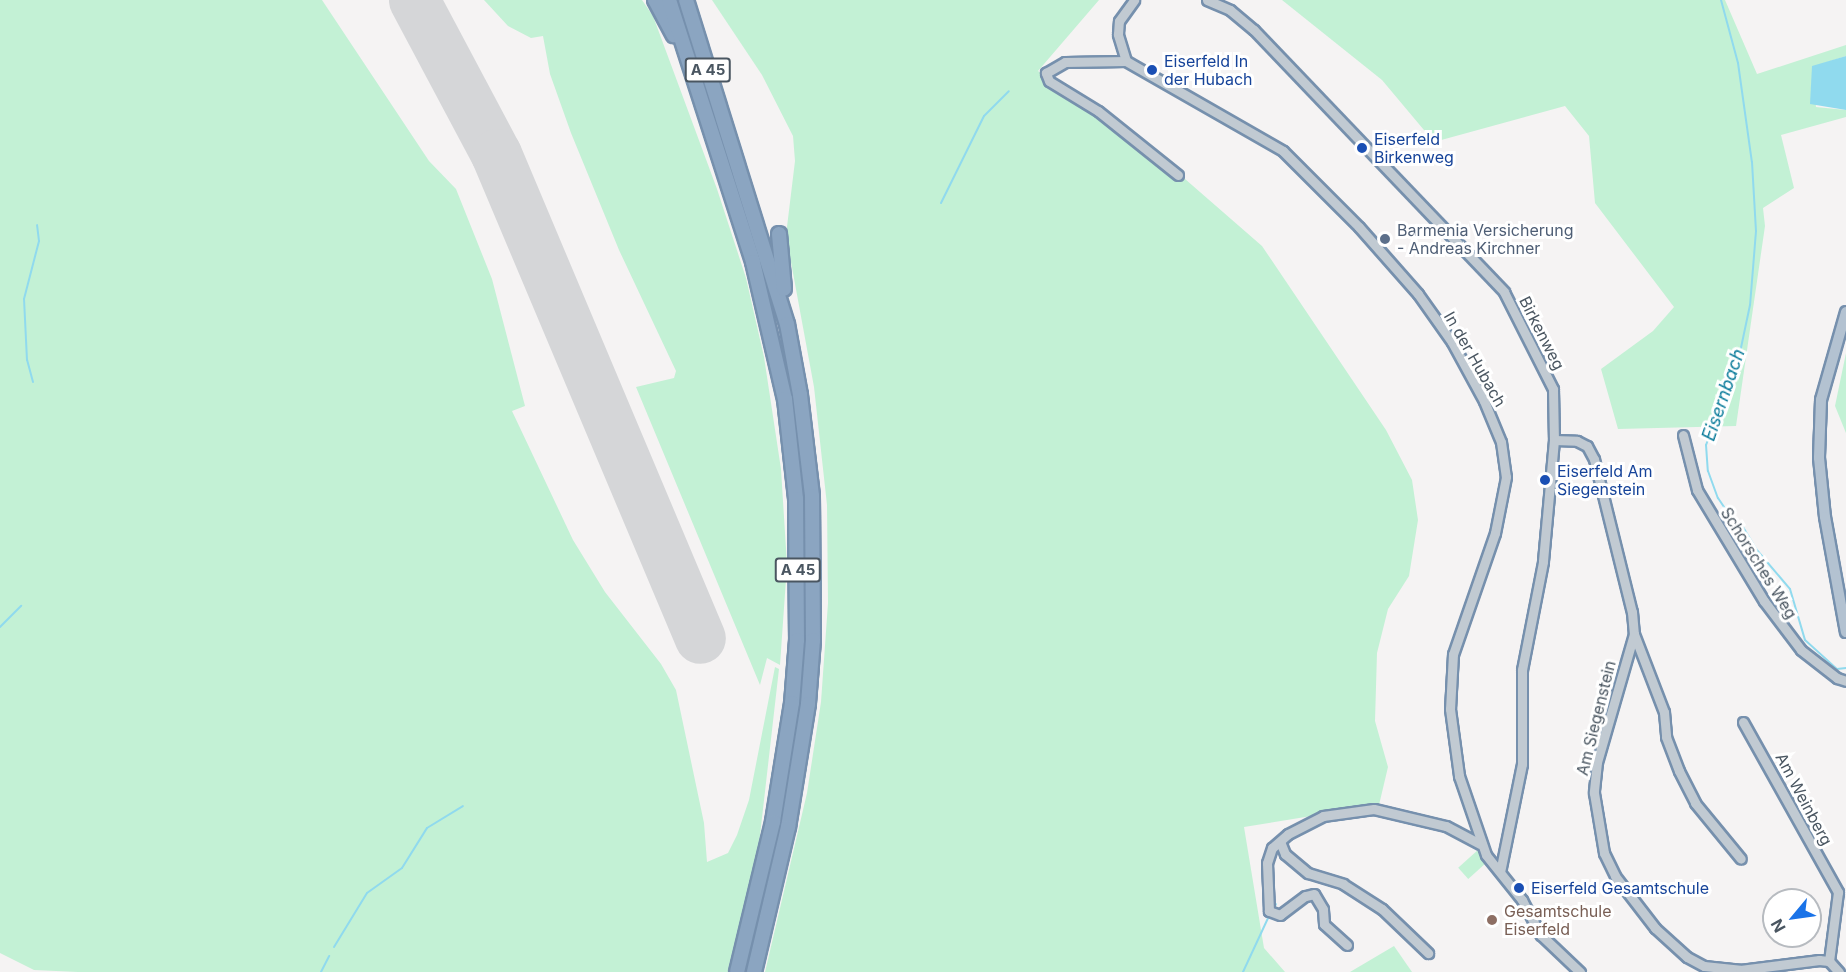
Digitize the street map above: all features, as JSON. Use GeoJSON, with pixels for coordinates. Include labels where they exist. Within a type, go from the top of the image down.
{"type":"FeatureCollection","features":[{"type":"Feature","properties":{"kind":"highway"},"geometry":{"type":"LineString","coordinates":[[655,0],[693,79]]}},
{"type":"Feature","properties":{"kind":"highway","name":"A 45"},"geometry":{"type":"LineString","coordinates":[[669,0],[767,318],[785,399],[796,499],[797,640],[792,703],[774,822],[738,972]]}},
{"type":"Feature","properties":{"kind":"highway","name":"A 45"},"geometry":{"type":"LineString","coordinates":[[686,0],[787,324],[800,395],[812,496],[813,640],[800,760],[778,879],[754,972]]}},
{"type":"Feature","properties":{"kind":"highway"},"geometry":{"type":"LineString","coordinates":[[779,234],[787,324]]}},
{"type":"Feature","properties":{"kind":"main road"},"geometry":{"type":"LineString","coordinates":[[1846,312],[1821,400],[1819,458],[1825,517],[1846,632]]}},
{"type":"Feature","properties":{"kind":"street"},"geometry":{"type":"LineString","coordinates":[[1134,0],[1119,21],[1118,34],[1126,61],[1065,62],[1049,69],[1046,77],[1098,111],[1178,175]]}},
{"type":"Feature","properties":{"kind":"street","name":"Birkenweg"},"geometry":{"type":"LineString","coordinates":[[1207,0],[1230,10],[1254,30],[1504,292],[1553,388],[1554,440],[1539,598],[1522,670],[1522,764],[1500,872]]}},
{"type":"Feature","properties":{"kind":"street","name":"In der Hubach"},"geometry":{"type":"LineString","coordinates":[[1126,61],[1295,161],[1418,294],[1452,342],[1494,423],[1506,477],[1502,507],[1483,572],[1456,638],[1450,675],[1450,709],[1459,776],[1480,844]]}},
{"type":"Feature","properties":{"kind":"street","name":"Schorsches Weg"},"geometry":{"type":"LineString","coordinates":[[1683,435],[1697,490],[1764,602],[1801,650],[1837,678],[1846,681]]}},
{"type":"Feature","properties":{"kind":"street","name":"Am Siegenstein"},"geometry":{"type":"LineString","coordinates":[[1554,440],[1577,441],[1587,446],[1594,459],[1634,634],[1597,762],[1594,794],[1604,853],[1615,876],[1655,928],[1687,957],[1704,966],[1740,970],[1829,961]]}},
{"type":"Feature","properties":{"kind":"street"},"geometry":{"type":"LineString","coordinates":[[1634,634],[1664,712],[1666,737],[1679,771],[1695,803],[1741,859]]}},
{"type":"Feature","properties":{"kind":"street","name":"Am Weinberg"},"geometry":{"type":"LineString","coordinates":[[1743,722],[1838,892],[1829,961]]}},
{"type":"Feature","properties":{"kind":"street"},"geometry":{"type":"LineString","coordinates":[[1347,945],[1324,924],[1323,909],[1314,894],[1305,896],[1280,915],[1269,911],[1266,863],[1272,848],[1281,844],[1288,834],[1323,816],[1374,809],[1446,826],[1480,844],[1541,935],[1580,972]]}},
{"type":"Feature","properties":{"kind":"street"},"geometry":{"type":"LineString","coordinates":[[1281,844],[1285,854],[1308,873],[1343,884],[1382,909],[1428,953]]}},
{"type":"Feature","properties":{"kind":"street"},"geometry":{"type":"LineString","coordinates":[[1829,961],[1839,972]]}},
{"type":"Feature","properties":{"kind":"green space"},"geometry":{"type":"Polygon","coordinates":[[[0,0],[322,0],[429,161],[456,189],[492,279],[525,406],[512,411],[573,540],[605,592],[661,664],[676,690],[704,823],[707,862],[728,853],[737,835],[749,800],[775,667],[779,669],[759,844],[728,972],[78,972],[34,970],[0,953],[0,0]]]}},
{"type":"Feature","properties":{"kind":"green space"},"geometry":{"type":"Polygon","coordinates":[[[484,0],[642,0],[653,16],[717,189],[746,278],[764,357],[781,469],[787,565],[780,665],[767,658],[760,685],[636,387],[674,378],[676,371],[619,250],[571,133],[550,74],[543,36],[531,38],[508,26],[484,0]]]}},
{"type":"Feature","properties":{"kind":"green space"},"geometry":{"type":"Polygon","coordinates":[[[712,0],[1099,0],[1038,71],[1154,152],[1262,246],[1386,430],[1412,480],[1418,520],[1409,576],[1388,609],[1377,653],[1375,721],[1388,767],[1379,805],[1244,827],[1264,948],[1285,972],[765,972],[807,793],[821,702],[828,603],[827,505],[814,387],[786,235],[795,161],[793,136],[762,75],[712,0]]]}},
{"type":"Feature","properties":{"kind":"green space"},"geometry":{"type":"Polygon","coordinates":[[[1282,0],[1725,0],[1757,74],[1846,45],[1846,56],[1812,67],[1816,107],[1846,110],[1846,117],[1781,135],[1794,188],[1763,208],[1765,226],[1736,426],[1618,429],[1601,369],[1653,331],[1674,307],[1595,203],[1589,136],[1565,106],[1434,142],[1382,80],[1282,0]]]}},
{"type":"Feature","properties":{"kind":"green space"},"geometry":{"type":"Polygon","coordinates":[[[1846,353],[1846,433],[1835,406],[1846,353]]]}},
{"type":"Feature","properties":{"kind":"green space"},"geometry":{"type":"Polygon","coordinates":[[[1479,849],[1489,860],[1468,879],[1458,868],[1479,849]]]}},
{"type":"Feature","properties":{"kind":"green space"},"geometry":{"type":"Polygon","coordinates":[[[1394,946],[1412,972],[1350,972],[1394,946]]]}},
{"type":"Feature","properties":{"kind":"water"},"geometry":{"type":"Polygon","coordinates":[[[1846,56],[1846,110],[1810,104],[1812,66],[1846,56]]]}},
{"type":"Feature","properties":{"kind":"waterway","name":"Eisernbach"},"geometry":{"type":"LineString","coordinates":[[1721,0],[1738,63],[1752,162],[1756,231],[1750,305],[1738,362],[1706,445],[1708,471],[1718,498],[1730,516],[1743,527],[1756,549],[1790,589],[1805,640],[1837,669],[1846,668]]}},
{"type":"Feature","properties":{"kind":"waterway"},"geometry":{"type":"LineString","coordinates":[[941,203],[984,116],[1009,91]]}},
{"type":"Feature","properties":{"kind":"waterway"},"geometry":{"type":"LineString","coordinates":[[33,382],[27,360],[24,299],[39,241],[37,225]]}},
{"type":"Feature","properties":{"kind":"waterway"},"geometry":{"type":"LineString","coordinates":[[0,627],[21,606]]}},
{"type":"Feature","properties":{"kind":"waterway"},"geometry":{"type":"LineString","coordinates":[[334,947],[367,893],[402,868],[427,828],[463,806]]}},
{"type":"Feature","properties":{"kind":"waterway"},"geometry":{"type":"LineString","coordinates":[[1243,972],[1269,916]]}},
{"type":"Feature","properties":{"kind":"waterway"},"geometry":{"type":"LineString","coordinates":[[321,972],[329,956]]}},
{"type":"Feature","properties":{"kind":"runway"},"geometry":{"type":"LineString","coordinates":[[414,0],[496,154],[700,638]]}},
{"type":"Feature","properties":{"kind":"place","name":"Eiserfeld In der Hubach"},"geometry":{"type":"Point","coordinates":[1152,70]}},
{"type":"Feature","properties":{"kind":"place","name":"Eiserfeld Birkenweg"},"geometry":{"type":"Point","coordinates":[1362,148]}},
{"type":"Feature","properties":{"kind":"place","name":"Barmenia Versicherung - Andreas Kirchner"},"geometry":{"type":"Point","coordinates":[1385,239]}},
{"type":"Feature","properties":{"kind":"place","name":"Eiserfeld Am Siegenstein"},"geometry":{"type":"Point","coordinates":[1545,480]}},
{"type":"Feature","properties":{"kind":"place","name":"Eiserfeld Gesamtschule"},"geometry":{"type":"Point","coordinates":[1519,888]}},
{"type":"Feature","properties":{"kind":"place","name":"Gesamtschule Eiserfeld"},"geometry":{"type":"Point","coordinates":[1492,920]}}]}
